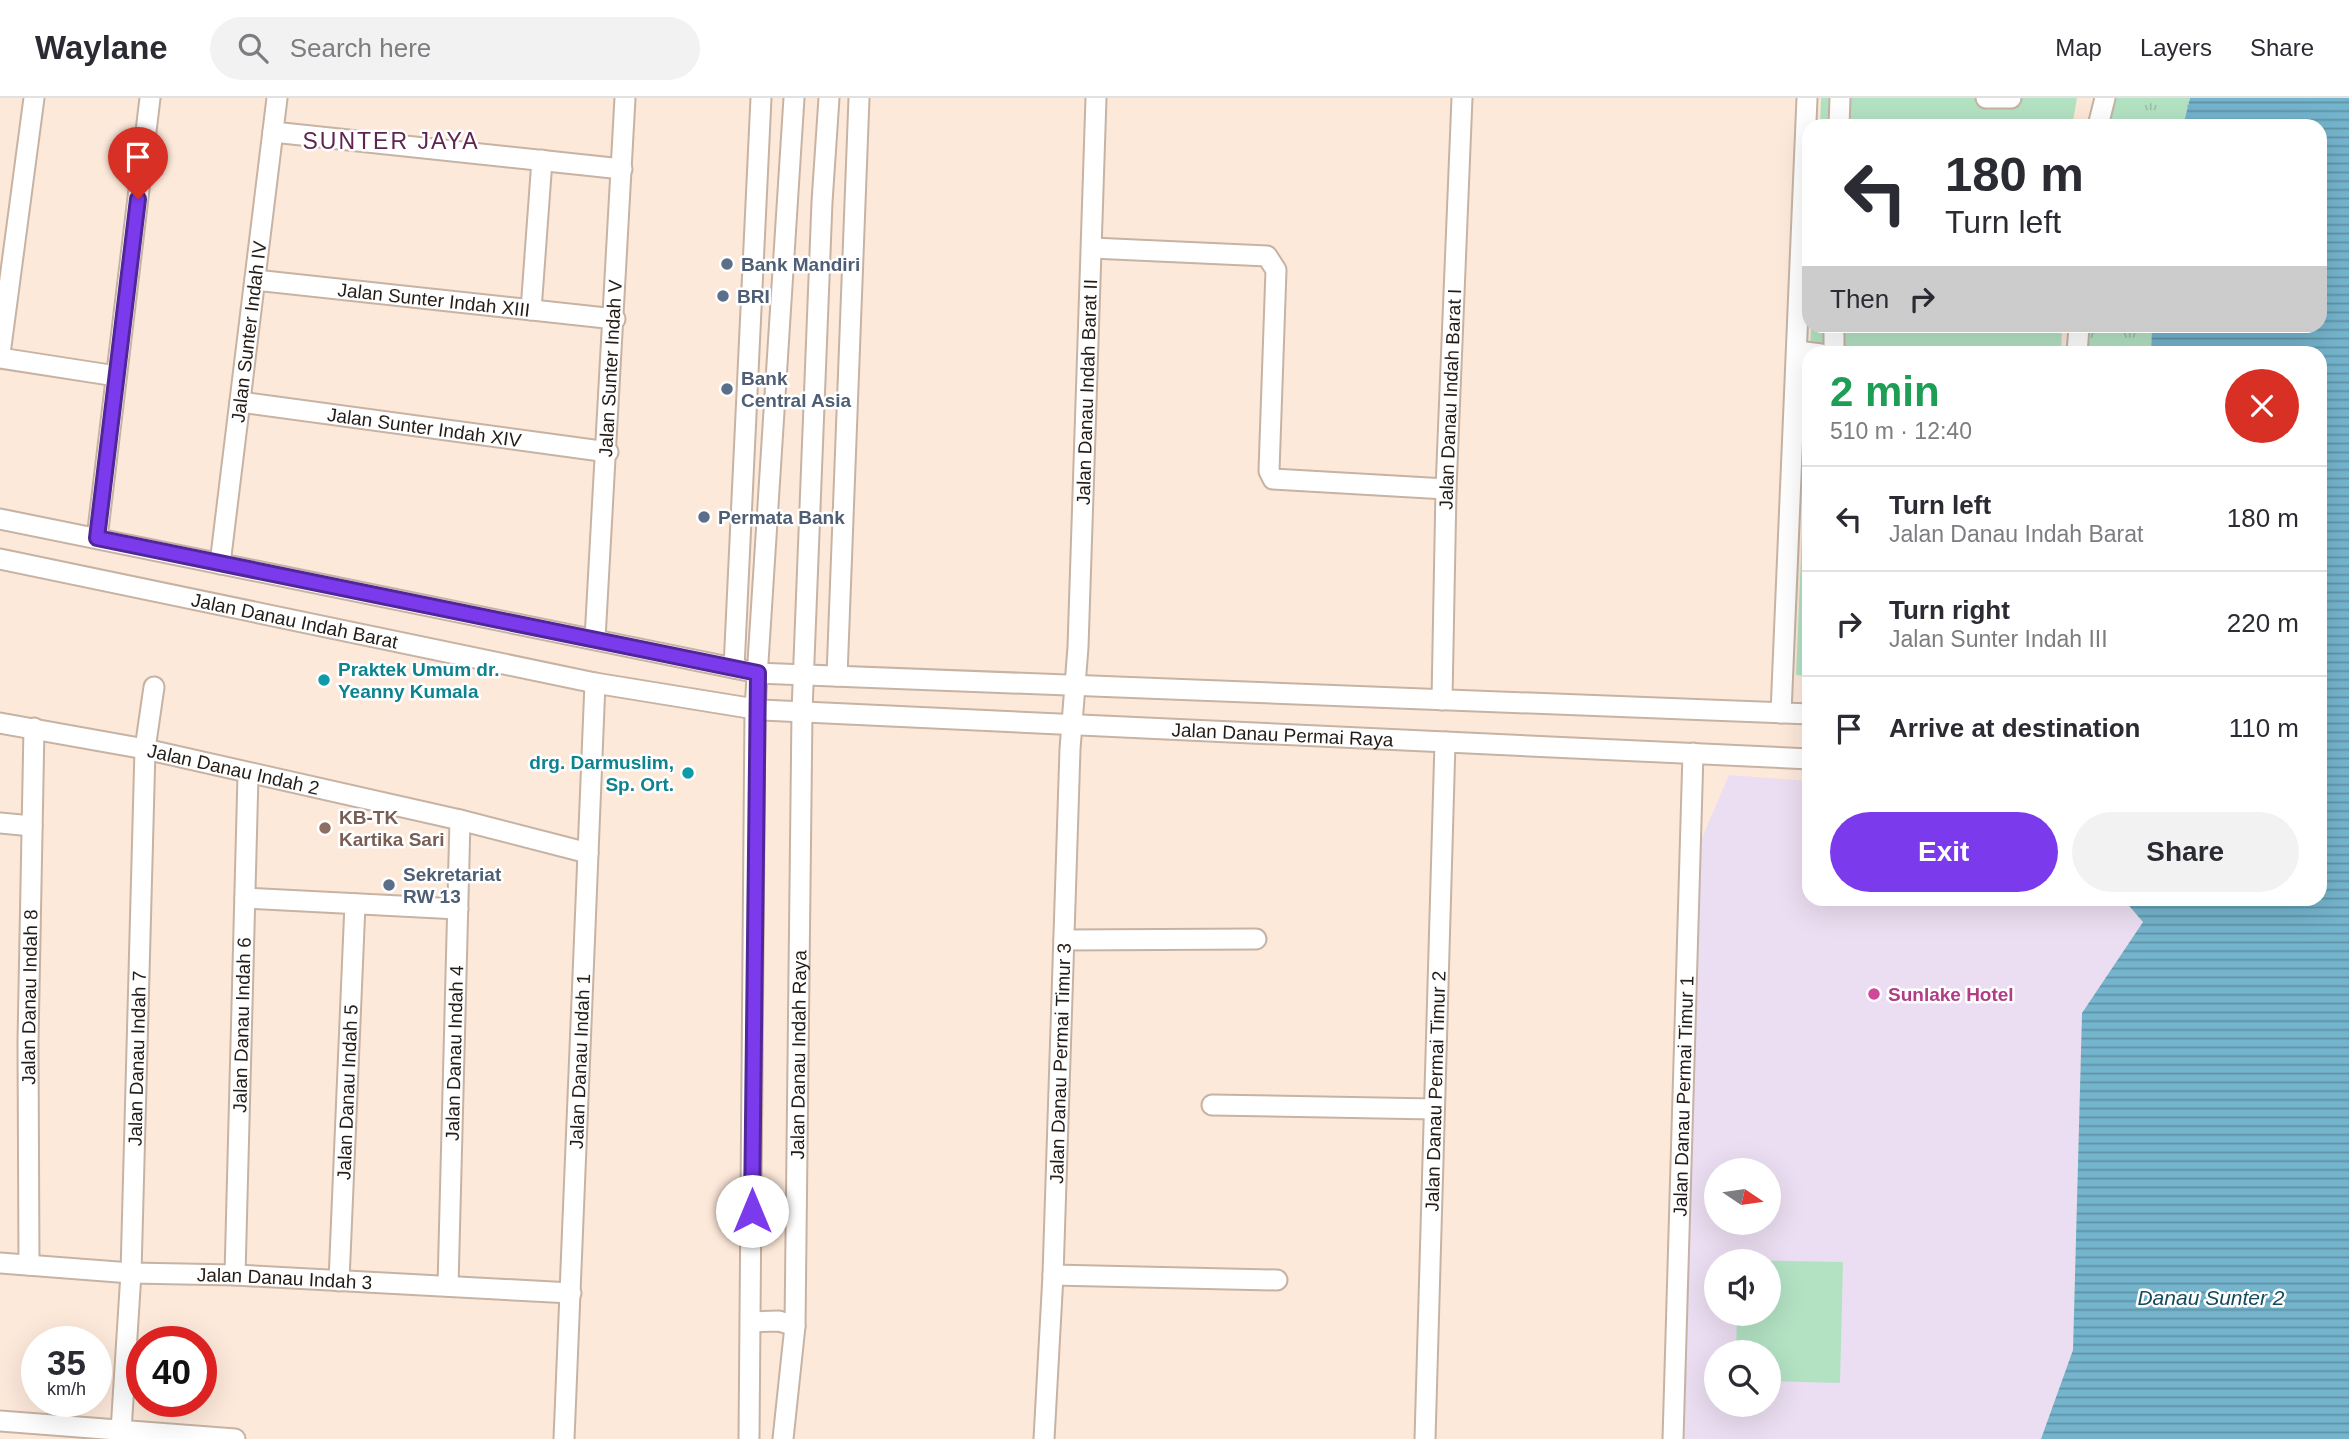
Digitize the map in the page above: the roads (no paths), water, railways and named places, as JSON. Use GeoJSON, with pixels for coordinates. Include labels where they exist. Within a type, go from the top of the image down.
{"type":"FeatureCollection","features":[{"type":"Feature","properties":{"kind":"street"},"geometry":{"type":"LineString","coordinates":[[34,98],[0,356],[116,376]]}},
{"type":"Feature","properties":{"kind":"street"},"geometry":{"type":"LineString","coordinates":[[97,538],[150,98]]}},
{"type":"Feature","properties":{"kind":"street","name":"Jalan Sunter Indah IV"},"geometry":{"type":"LineString","coordinates":[[220,564],[277,98]]}},
{"type":"Feature","properties":{"kind":"street","name":"Jalan Sunter Indah V"},"geometry":{"type":"LineString","coordinates":[[595,639],[608,452],[625,98]]}},
{"type":"Feature","properties":{"kind":"street"},"geometry":{"type":"LineString","coordinates":[[734,668],[761,98]]}},
{"type":"Feature","properties":{"kind":"street"},"geometry":{"type":"LineString","coordinates":[[750,1439],[758,710],[794,98]]}},
{"type":"Feature","properties":{"kind":"street","name":"Jalan Danau Indah Raya"},"geometry":{"type":"LineString","coordinates":[[783,1439],[795,1326],[799,711],[822,202],[830,98]]}},
{"type":"Feature","properties":{"kind":"street"},"geometry":{"type":"LineString","coordinates":[[837,676],[859,98]]}},
{"type":"Feature","properties":{"kind":"street","name":"Jalan Danau Indah Barat II"},"geometry":{"type":"LineString","coordinates":[[1075,688],[1096,98]]}},
{"type":"Feature","properties":{"kind":"street","name":"Jalan Danau Indah Barat I"},"geometry":{"type":"LineString","coordinates":[[1441,700],[1446,489],[1462,98]]}},
{"type":"Feature","properties":{"kind":"street"},"geometry":{"type":"LineString","coordinates":[[1806,119],[1807,98]]}},
{"type":"Feature","properties":{"kind":"street"},"geometry":{"type":"LineString","coordinates":[[1839,119],[1840,98]]}},
{"type":"Feature","properties":{"kind":"street"},"geometry":{"type":"LineString","coordinates":[[1986,98],[2011,98]]}},
{"type":"Feature","properties":{"kind":"street"},"geometry":{"type":"LineString","coordinates":[[2100,119],[2105,98]]}},
{"type":"Feature","properties":{"kind":"street"},"geometry":{"type":"LineString","coordinates":[[273,132],[622,169]]}},
{"type":"Feature","properties":{"kind":"street"},"geometry":{"type":"LineString","coordinates":[[531,310],[542,160]]}},
{"type":"Feature","properties":{"kind":"street"},"geometry":{"type":"LineString","coordinates":[[1781,713],[1802,224]]}},
{"type":"Feature","properties":{"kind":"street"},"geometry":{"type":"LineString","coordinates":[[1092,248],[1267,256],[1276,270],[1269,471],[1273,478],[1281,481],[1446,489]]}},
{"type":"Feature","properties":{"kind":"street","name":"Jalan Sunter Indah XIII"},"geometry":{"type":"LineString","coordinates":[[255,280],[615,319]]}},
{"type":"Feature","properties":{"kind":"street"},"geometry":{"type":"LineString","coordinates":[[1797,351],[1802,352]]}},
{"type":"Feature","properties":{"kind":"street"},"geometry":{"type":"LineString","coordinates":[[750,359],[778,360]]}},
{"type":"Feature","properties":{"kind":"street","name":"Jalan Sunter Indah XIV"},"geometry":{"type":"LineString","coordinates":[[240,402],[608,452]]}},
{"type":"Feature","properties":{"kind":"street","name":"Jalan Danau Indah Barat"},"geometry":{"type":"LineString","coordinates":[[0,519],[760,674],[802,675]]}},
{"type":"Feature","properties":{"kind":"street","name":"Jalan Danau Indah Barat"},"geometry":{"type":"LineString","coordinates":[[0,559],[595,683],[758,710]]}},
{"type":"Feature","properties":{"kind":"street","name":"Jalan Danau Permai Raya"},"geometry":{"type":"LineString","coordinates":[[802,675],[1075,688],[1802,714]]}},
{"type":"Feature","properties":{"kind":"street","name":"Jalan Danau Indah 1"},"geometry":{"type":"LineString","coordinates":[[565,1439],[595,683]]}},
{"type":"Feature","properties":{"kind":"street","name":"Jalan Danau Indah 7"},"geometry":{"type":"LineString","coordinates":[[121,1431],[131,1273],[145,749],[154,687]]}},
{"type":"Feature","properties":{"kind":"street","name":"Jalan Danau Permai Timur 3"},"geometry":{"type":"LineString","coordinates":[[1044,1439],[1053,1275],[1075,688]]}},
{"type":"Feature","properties":{"kind":"street","name":"Jalan Danau Permai Raya"},"geometry":{"type":"LineString","coordinates":[[758,710],[1072,722],[1802,759]]}},
{"type":"Feature","properties":{"kind":"street","name":"Jalan Danau Indah 2"},"geometry":{"type":"LineString","coordinates":[[0,723],[145,749],[248,775],[460,820],[588,853]]}},
{"type":"Feature","properties":{"kind":"street","name":"Jalan Danau Indah 8"},"geometry":{"type":"LineString","coordinates":[[29,1265],[28,1042],[34,728]]}},
{"type":"Feature","properties":{"kind":"street","name":"Jalan Danau Permai Timur 2"},"geometry":{"type":"LineString","coordinates":[[1425,1439],[1445,741]]}},
{"type":"Feature","properties":{"kind":"street","name":"Jalan Danau Permai Timur 1"},"geometry":{"type":"LineString","coordinates":[[1673,1439],[1693,753]]}},
{"type":"Feature","properties":{"kind":"street","name":"Jalan Danau Indah 6"},"geometry":{"type":"LineString","coordinates":[[235,1275],[248,775]]}},
{"type":"Feature","properties":{"kind":"street","name":"Jalan Danau Indah 4"},"geometry":{"type":"LineString","coordinates":[[448,1286],[460,820]]}},
{"type":"Feature","properties":{"kind":"street"},"geometry":{"type":"LineString","coordinates":[[0,823],[32,826]]}},
{"type":"Feature","properties":{"kind":"street"},"geometry":{"type":"LineString","coordinates":[[245,898],[458,909]]}},
{"type":"Feature","properties":{"kind":"street","name":"Jalan Danau Indah 5"},"geometry":{"type":"LineString","coordinates":[[339,1281],[355,904]]}},
{"type":"Feature","properties":{"kind":"street"},"geometry":{"type":"LineString","coordinates":[[1064,940],[1256,939]]}},
{"type":"Feature","properties":{"kind":"street"},"geometry":{"type":"LineString","coordinates":[[1212,1105],[1434,1109]]}},
{"type":"Feature","properties":{"kind":"street","name":"Jalan Danau Indah 3"},"geometry":{"type":"LineString","coordinates":[[0,1263],[131,1273],[235,1275],[571,1293]]}},
{"type":"Feature","properties":{"kind":"street"},"geometry":{"type":"LineString","coordinates":[[1053,1275],[1277,1280]]}},
{"type":"Feature","properties":{"kind":"street"},"geometry":{"type":"LineString","coordinates":[[751,1322],[779,1321],[795,1326]]}},
{"type":"Feature","properties":{"kind":"street"},"geometry":{"type":"LineString","coordinates":[[0,1421],[235,1439]]}},
{"type":"Feature","properties":{"kind":"water","name":"Danau Sunter 2"},"geometry":{"type":"Polygon","coordinates":[[[2190,98],[2349,98],[2349,1439],[2041,1439],[2073,1350],[2082,1013],[2143,922],[2129,906],[2327,906],[2327,346],[2151,346],[2152,333],[2327,333],[2327,119],[2185,119],[2190,98]]]}},
{"type":"Feature","properties":{"kind":"place","name":"Bank Mandiri"},"geometry":{"type":"Point","coordinates":[727,264]}},
{"type":"Feature","properties":{"kind":"place","name":"BRI"},"geometry":{"type":"Point","coordinates":[723,296]}},
{"type":"Feature","properties":{"kind":"place","name":"Bank Central Asia"},"geometry":{"type":"Point","coordinates":[727,389]}},
{"type":"Feature","properties":{"kind":"place","name":"Permata Bank"},"geometry":{"type":"Point","coordinates":[704,517]}},
{"type":"Feature","properties":{"kind":"place","name":"Praktek Umum dr. Yeanny Kumala"},"geometry":{"type":"Point","coordinates":[324,680]}},
{"type":"Feature","properties":{"kind":"place","name":"drg. Darmuslim, Sp. Ort."},"geometry":{"type":"Point","coordinates":[688,773]}},
{"type":"Feature","properties":{"kind":"place","name":"KB-TK Kartika Sari"},"geometry":{"type":"Point","coordinates":[325,828]}},
{"type":"Feature","properties":{"kind":"place","name":"Sekretariat RW 13"},"geometry":{"type":"Point","coordinates":[389,885]}},
{"type":"Feature","properties":{"kind":"place","name":"Sunlake Hotel"},"geometry":{"type":"Point","coordinates":[1874,994]}},
{"type":"Feature","properties":{"kind":"district","name":"SUNTER JAYA"},"geometry":{"type":"Point","coordinates":[391,141]}}]}
